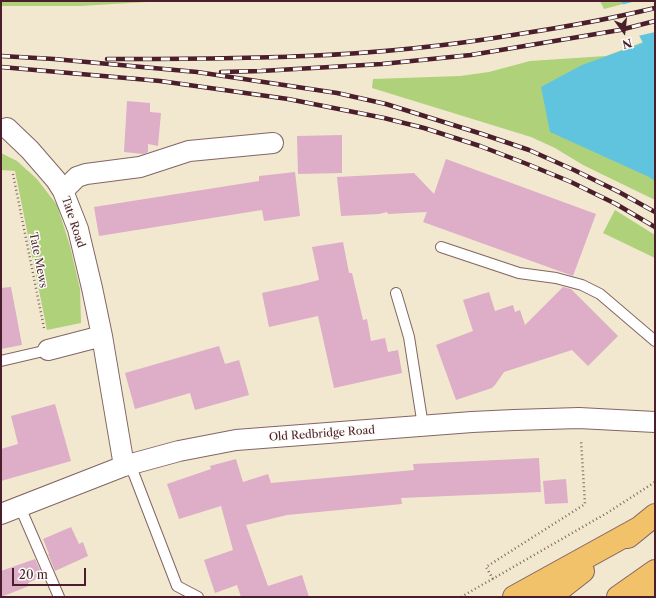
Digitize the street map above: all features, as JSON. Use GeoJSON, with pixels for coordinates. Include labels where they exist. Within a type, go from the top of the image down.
{"type":"FeatureCollection","features":[{"type":"Feature","properties":{"kind":"main road"},"geometry":{"type":"LineString","coordinates":[[514,597],[647,521]]}},
{"type":"Feature","properties":{"kind":"main road"},"geometry":{"type":"LineString","coordinates":[[550,597],[647,521]]}},
{"type":"Feature","properties":{"kind":"main road"},"geometry":{"type":"LineString","coordinates":[[618,597],[655,570]]}},
{"type":"Feature","properties":{"kind":"main road"},"geometry":{"type":"LineString","coordinates":[[646,597],[655,588]]}},
{"type":"Feature","properties":{"kind":"street","name":"Tate Road"},"geometry":{"type":"LineString","coordinates":[[7,128],[30,150],[56,180],[63,191],[78,230],[92,288],[127,465]]}},
{"type":"Feature","properties":{"kind":"street"},"geometry":{"type":"LineString","coordinates":[[63,191],[77,177],[86,174],[140,167],[189,151],[273,142]]}},
{"type":"Feature","properties":{"kind":"street"},"geometry":{"type":"LineString","coordinates":[[48,350],[102,336]]}},
{"type":"Feature","properties":{"kind":"street","name":"Old Redbridge Road"},"geometry":{"type":"LineString","coordinates":[[1,514],[127,465],[179,451],[236,440],[472,422],[579,418],[655,422]]}},
{"type":"Feature","properties":{"kind":"lane"},"geometry":{"type":"LineString","coordinates":[[441,247],[519,273],[556,278],[582,285],[600,294],[655,341]]}},
{"type":"Feature","properties":{"kind":"lane"},"geometry":{"type":"LineString","coordinates":[[396,293],[409,337],[423,426]]}},
{"type":"Feature","properties":{"kind":"lane"},"geometry":{"type":"LineString","coordinates":[[1,361],[48,350]]}},
{"type":"Feature","properties":{"kind":"lane"},"geometry":{"type":"LineString","coordinates":[[127,465],[177,586],[198,597]]}},
{"type":"Feature","properties":{"kind":"lane"},"geometry":{"type":"LineString","coordinates":[[20,507],[59,597]]}},
{"type":"Feature","properties":{"kind":"path","name":"Tate Mews"},"geometry":{"type":"LineString","coordinates":[[13,174],[48,350]]}},
{"type":"Feature","properties":{"kind":"path"},"geometry":{"type":"LineString","coordinates":[[493,579],[486,567],[585,504],[579,418]]}},
{"type":"Feature","properties":{"kind":"path"},"geometry":{"type":"LineString","coordinates":[[461,597],[607,513],[655,482]]}},
{"type":"Feature","properties":{"kind":"green space"},"geometry":{"type":"Polygon","coordinates":[[[1,1],[164,1],[80,6],[1,6],[1,1]]]}},
{"type":"Feature","properties":{"kind":"green space"},"geometry":{"type":"Polygon","coordinates":[[[600,1],[621,1],[623,4],[604,9],[600,1]]]}},
{"type":"Feature","properties":{"kind":"green space"},"geometry":{"type":"Polygon","coordinates":[[[643,42],[655,66],[655,200],[583,165],[555,148],[531,137],[372,88],[373,79],[460,76],[489,72],[530,61],[606,56],[643,42]]]}},
{"type":"Feature","properties":{"kind":"green space"},"geometry":{"type":"Polygon","coordinates":[[[1,153],[17,161],[37,179],[57,205],[70,246],[80,289],[81,323],[47,330],[15,171],[1,170],[1,153]]]}},
{"type":"Feature","properties":{"kind":"green space"},"geometry":{"type":"Polygon","coordinates":[[[615,210],[655,235],[655,258],[603,233],[615,210]]]}},
{"type":"Feature","properties":{"kind":"water"},"geometry":{"type":"Polygon","coordinates":[[[621,1],[655,1],[655,181],[550,132],[541,87],[582,65],[643,43],[621,1]]]}},
{"type":"Feature","properties":{"kind":"pier"},"geometry":{"type":"Polygon","coordinates":[[[636,1],[655,1],[655,32],[638,36],[621,5],[636,1]]]}},
{"type":"Feature","properties":{"kind":"building"},"geometry":{"type":"Polygon","coordinates":[[[127,101],[150,103],[150,112],[161,113],[158,146],[148,144],[148,152],[144,154],[124,152],[127,101]]]}},
{"type":"Feature","properties":{"kind":"building"},"geometry":{"type":"Polygon","coordinates":[[[342,135],[342,173],[298,174],[297,136],[342,135]]]}},
{"type":"Feature","properties":{"kind":"building"},"geometry":{"type":"Polygon","coordinates":[[[446,159],[596,214],[573,276],[423,222],[427,212],[388,214],[387,212],[379,214],[341,216],[337,177],[414,173],[434,194],[446,159]]]}},
{"type":"Feature","properties":{"kind":"building"},"geometry":{"type":"Polygon","coordinates":[[[295,172],[300,216],[264,221],[262,210],[99,236],[94,207],[259,181],[259,176],[295,172]]]}},
{"type":"Feature","properties":{"kind":"building"},"geometry":{"type":"Polygon","coordinates":[[[343,242],[349,273],[352,273],[363,320],[367,319],[371,341],[385,338],[388,352],[398,350],[402,373],[334,388],[318,316],[269,327],[262,293],[319,280],[312,247],[343,242]]]}},
{"type":"Feature","properties":{"kind":"building"},"geometry":{"type":"Polygon","coordinates":[[[11,287],[22,345],[1,349],[1,288],[11,287]]]}},
{"type":"Feature","properties":{"kind":"building"},"geometry":{"type":"Polygon","coordinates":[[[563,287],[571,289],[618,336],[588,366],[572,350],[504,372],[492,388],[456,400],[436,345],[473,331],[463,300],[489,292],[495,311],[513,305],[515,312],[520,310],[525,325],[563,287]]]}},
{"type":"Feature","properties":{"kind":"building"},"geometry":{"type":"Polygon","coordinates":[[[219,346],[225,364],[239,360],[249,395],[195,410],[190,393],[135,409],[125,373],[219,346]]]}},
{"type":"Feature","properties":{"kind":"building"},"geometry":{"type":"Polygon","coordinates":[[[55,404],[71,461],[1,481],[1,449],[18,444],[11,416],[55,404]]]}},
{"type":"Feature","properties":{"kind":"building"},"geometry":{"type":"Polygon","coordinates":[[[539,458],[541,492],[401,498],[402,504],[287,515],[246,525],[268,586],[302,575],[309,597],[241,597],[237,585],[215,593],[204,560],[233,550],[221,506],[179,519],[167,484],[211,469],[210,466],[236,459],[243,482],[268,474],[271,483],[414,470],[413,464],[539,458]]]}},
{"type":"Feature","properties":{"kind":"building"},"geometry":{"type":"Polygon","coordinates":[[[566,479],[568,503],[545,504],[543,481],[566,479]]]}},
{"type":"Feature","properties":{"kind":"building"},"geometry":{"type":"Polygon","coordinates":[[[71,527],[79,544],[83,542],[88,556],[55,571],[43,539],[71,527]]]}},
{"type":"Feature","properties":{"kind":"building"},"geometry":{"type":"Polygon","coordinates":[[[35,559],[43,576],[28,583],[29,586],[1,597],[1,571],[35,559]]]}},
{"type":"Feature","properties":{"kind":"railway"},"geometry":{"type":"LineString","coordinates":[[107,59],[256,58],[386,51],[466,42],[570,26],[655,8]]}},
{"type":"Feature","properties":{"kind":"railway"},"geometry":{"type":"LineString","coordinates":[[221,72],[382,64],[471,55],[620,30],[655,21]]}},
{"type":"Feature","properties":{"kind":"railway"},"geometry":{"type":"LineString","coordinates":[[1,56],[54,59],[197,72],[337,93],[386,104],[529,150],[619,192],[655,212]]}},
{"type":"Feature","properties":{"kind":"railway"},"geometry":{"type":"LineString","coordinates":[[1,67],[160,81],[288,99],[384,118],[424,128],[480,146],[527,164],[571,182],[616,204],[655,227]]}}]}
